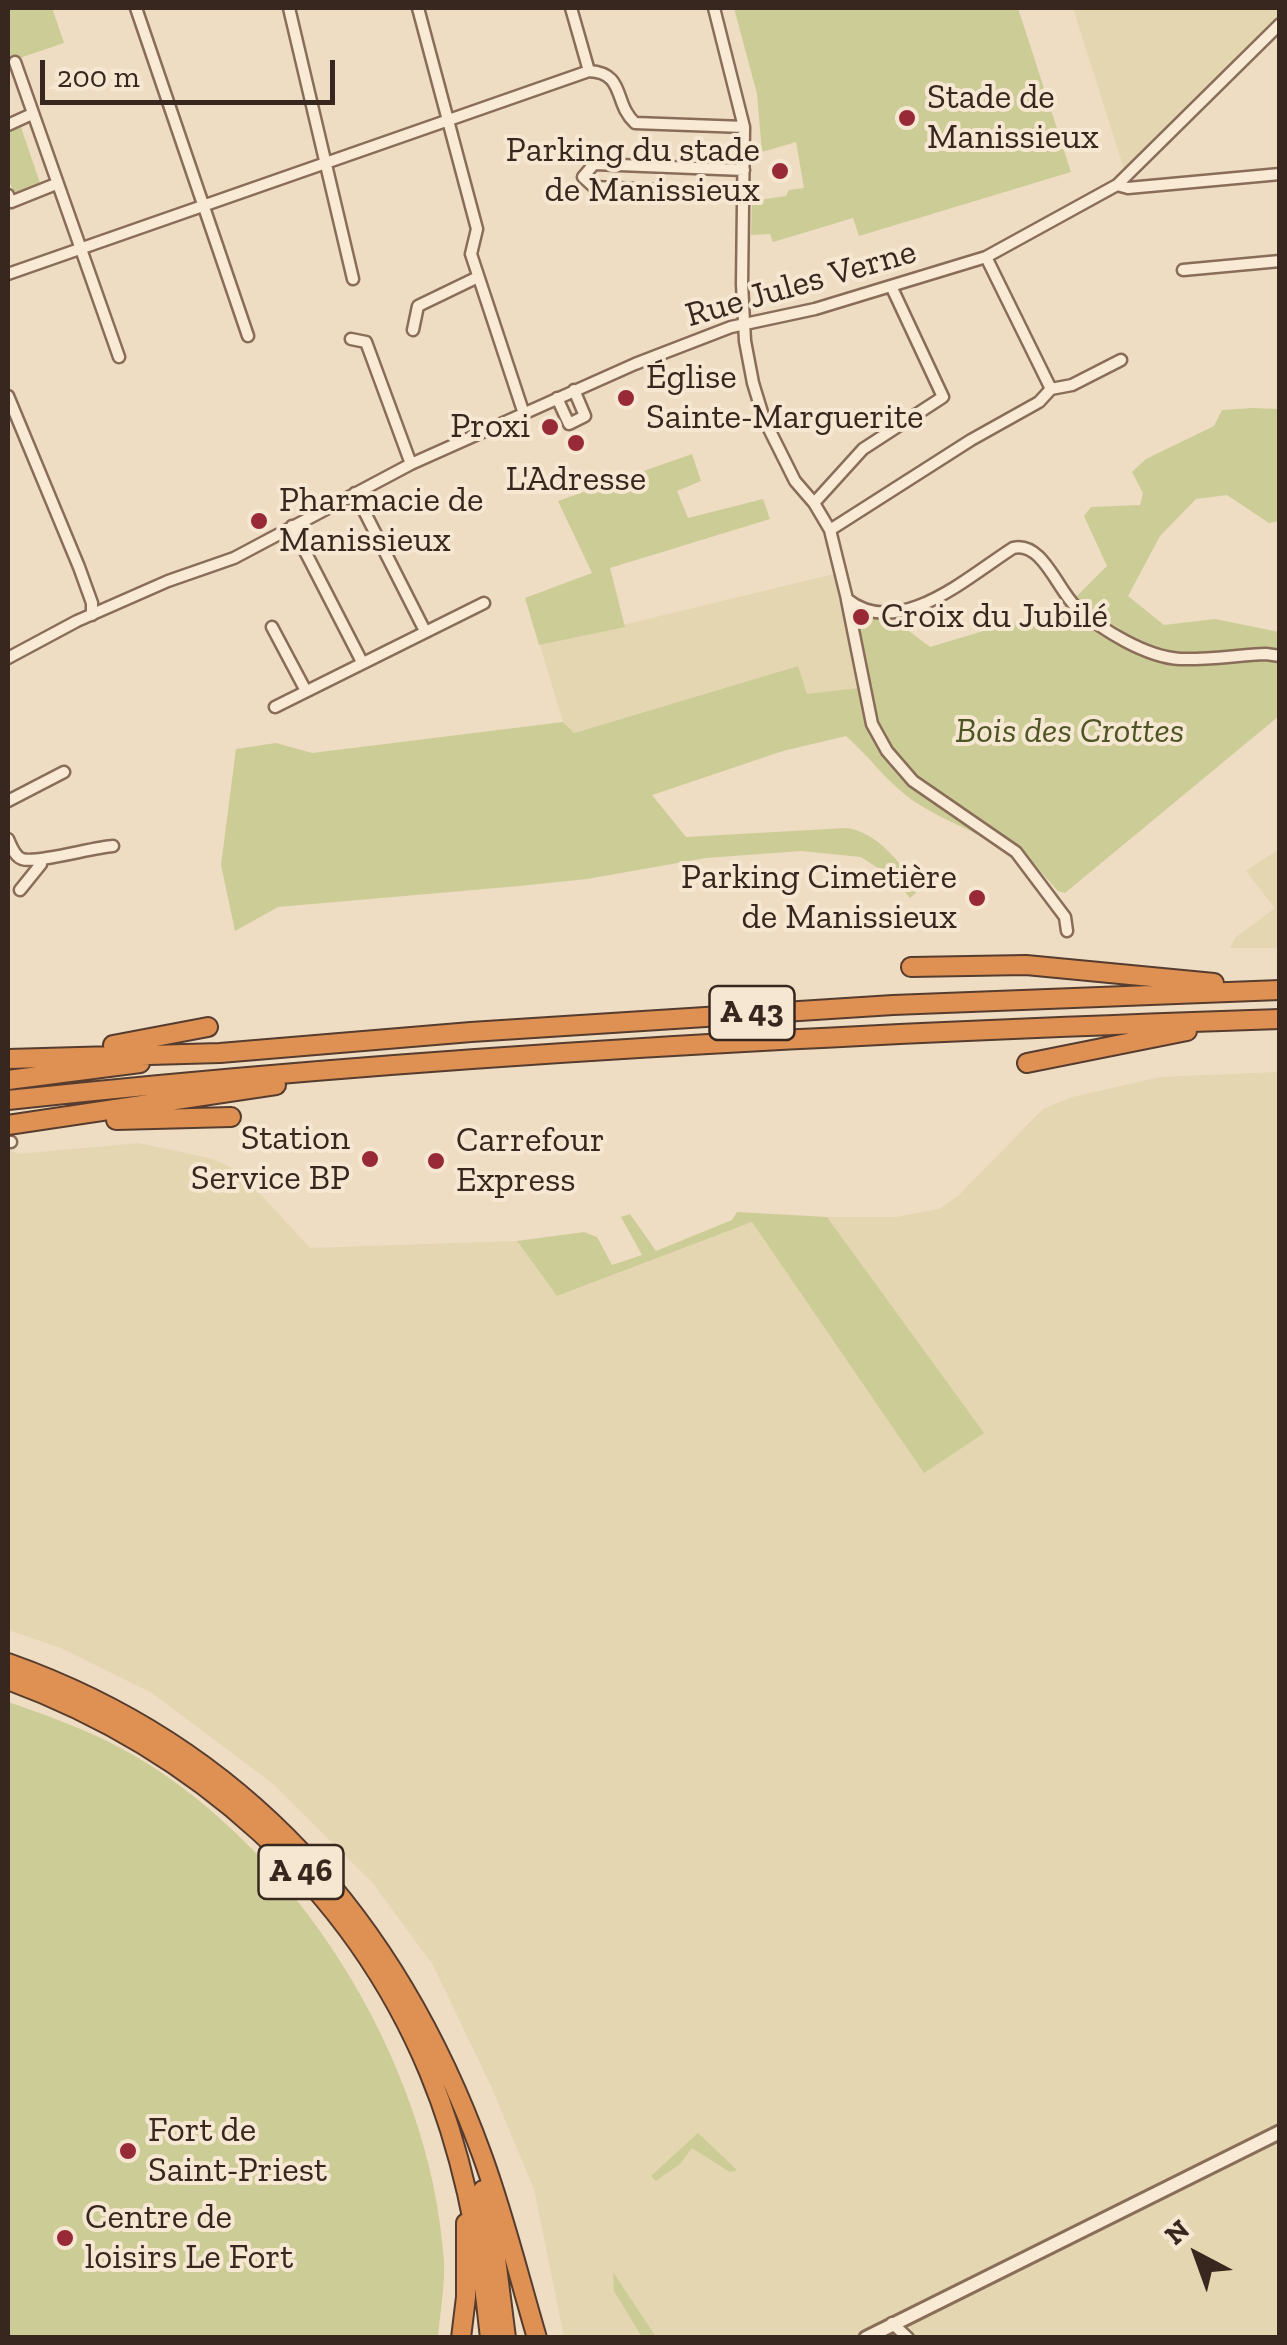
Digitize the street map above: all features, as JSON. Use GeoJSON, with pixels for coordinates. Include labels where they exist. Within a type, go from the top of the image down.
{"type":"FeatureCollection","features":[{"type":"Feature","properties":{"kind":"highway"},"geometry":{"type":"LineString","coordinates":[[910,967],[1026,965],[1280,990]]}},
{"type":"Feature","properties":{"kind":"highway","name":"A 43"},"geometry":{"type":"LineString","coordinates":[[8,1080],[220,1053],[746,1014],[1280,990]]}},
{"type":"Feature","properties":{"kind":"highway","name":"A 43"},"geometry":{"type":"LineString","coordinates":[[8,1100],[192,1081],[854,1035],[1280,1019]]}},
{"type":"Feature","properties":{"kind":"highway"},"geometry":{"type":"LineString","coordinates":[[1027,1063],[1242,1020]]}},
{"type":"Feature","properties":{"kind":"highway"},"geometry":{"type":"LineString","coordinates":[[48,1056],[208,1027]]}},
{"type":"Feature","properties":{"kind":"highway"},"geometry":{"type":"LineString","coordinates":[[8,1059],[220,1053]]}},
{"type":"Feature","properties":{"kind":"highway"},"geometry":{"type":"LineString","coordinates":[[12,1133],[410,1065]]}},
{"type":"Feature","properties":{"kind":"highway"},"geometry":{"type":"LineString","coordinates":[[12,1133],[231,1117]]}},
{"type":"Feature","properties":{"kind":"highway","name":"A 46"},"geometry":{"type":"LineString","coordinates":[[8,1663],[73,1688],[136,1720],[207,1767],[266,1814],[300,1848],[363,1924],[402,1983],[436,2050],[460,2110],[494,2243],[506,2338]]}},
{"type":"Feature","properties":{"kind":"highway","name":"A 46"},"geometry":{"type":"LineString","coordinates":[[8,1680],[79,1708],[164,1756],[232,1806],[289,1858],[348,1930],[402,2015],[437,2092],[479,2248],[490,2338]]}},
{"type":"Feature","properties":{"kind":"highway"},"geometry":{"type":"LineString","coordinates":[[436,2050],[483,2156],[537,2338]]}},
{"type":"Feature","properties":{"kind":"highway"},"geometry":{"type":"LineString","coordinates":[[460,2338],[466,2281],[464,2182]]}},
{"type":"Feature","properties":{"kind":"street"},"geometry":{"type":"LineString","coordinates":[[136,8],[248,336]]}},
{"type":"Feature","properties":{"kind":"street"},"geometry":{"type":"LineString","coordinates":[[289,8],[353,278]]}},
{"type":"Feature","properties":{"kind":"street"},"geometry":{"type":"LineString","coordinates":[[418,8],[476,229],[471,254],[523,412]]}},
{"type":"Feature","properties":{"kind":"street"},"geometry":{"type":"LineString","coordinates":[[571,8],[589,71]]}},
{"type":"Feature","properties":{"kind":"street"},"geometry":{"type":"LineString","coordinates":[[714,8],[744,127],[744,324],[753,383],[764,418],[794,480],[814,502],[830,530],[872,724],[887,751],[913,781],[1016,852],[1064,917],[1067,932]]}},
{"type":"Feature","properties":{"kind":"street"},"geometry":{"type":"LineString","coordinates":[[1117,185],[1280,24]]}},
{"type":"Feature","properties":{"kind":"street"},"geometry":{"type":"LineString","coordinates":[[15,62],[119,356]]}},
{"type":"Feature","properties":{"kind":"street"},"geometry":{"type":"LineString","coordinates":[[8,274],[589,71],[610,77],[623,108],[635,123],[744,127]]}},
{"type":"Feature","properties":{"kind":"street"},"geometry":{"type":"LineString","coordinates":[[8,125],[32,114]]}},
{"type":"Feature","properties":{"kind":"street"},"geometry":{"type":"LineString","coordinates":[[744,170],[594,164],[583,178],[594,187],[744,194]]}},
{"type":"Feature","properties":{"kind":"street"},"geometry":{"type":"LineString","coordinates":[[1117,185],[1128,188],[1280,174]]}},
{"type":"Feature","properties":{"kind":"street"},"geometry":{"type":"LineString","coordinates":[[8,194],[10,202],[56,184]]}},
{"type":"Feature","properties":{"kind":"street","name":"Rue Jules Verne"},"geometry":{"type":"LineString","coordinates":[[9,659],[92,615],[168,581],[234,558],[411,464],[574,390],[726,328],[892,288],[986,257],[1117,185]]}},
{"type":"Feature","properties":{"kind":"street"},"geometry":{"type":"LineString","coordinates":[[986,257],[1051,389]]}},
{"type":"Feature","properties":{"kind":"street"},"geometry":{"type":"LineString","coordinates":[[1183,270],[1280,261]]}},
{"type":"Feature","properties":{"kind":"street"},"geometry":{"type":"LineString","coordinates":[[413,330],[418,306],[478,277]]}},
{"type":"Feature","properties":{"kind":"street"},"geometry":{"type":"LineString","coordinates":[[814,502],[863,450],[944,397],[892,288]]}},
{"type":"Feature","properties":{"kind":"street"},"geometry":{"type":"LineString","coordinates":[[350,338],[366,342],[411,464]]}},
{"type":"Feature","properties":{"kind":"street"},"geometry":{"type":"LineString","coordinates":[[830,530],[971,440],[1039,402],[1051,389],[1072,385],[1121,360]]}},
{"type":"Feature","properties":{"kind":"street"},"geometry":{"type":"LineString","coordinates":[[557,398],[568,424],[585,416],[574,390]]}},
{"type":"Feature","properties":{"kind":"street"},"geometry":{"type":"LineString","coordinates":[[8,398],[79,567],[92,602],[92,615]]}},
{"type":"Feature","properties":{"kind":"street"},"geometry":{"type":"LineString","coordinates":[[355,494],[425,631]]}},
{"type":"Feature","properties":{"kind":"street"},"geometry":{"type":"LineString","coordinates":[[292,526],[362,662]]}},
{"type":"Feature","properties":{"kind":"street"},"geometry":{"type":"LineString","coordinates":[[847,599],[868,611],[888,615],[915,610],[1021,546],[1038,556],[1077,608],[1122,639],[1152,652],[1178,659],[1280,656]]}},
{"type":"Feature","properties":{"kind":"street"},"geometry":{"type":"LineString","coordinates":[[275,707],[484,603]]}},
{"type":"Feature","properties":{"kind":"street"},"geometry":{"type":"LineString","coordinates":[[272,628],[306,691]]}},
{"type":"Feature","properties":{"kind":"street"},"geometry":{"type":"LineString","coordinates":[[8,801],[64,772]]}},
{"type":"Feature","properties":{"kind":"street"},"geometry":{"type":"LineString","coordinates":[[8,839],[22,859],[113,846]]}},
{"type":"Feature","properties":{"kind":"street"},"geometry":{"type":"LineString","coordinates":[[20,890],[42,864],[41,859]]}},
{"type":"Feature","properties":{"kind":"street"},"geometry":{"type":"LineString","coordinates":[[866,2338],[1280,2132]]}},
{"type":"Feature","properties":{"kind":"street"},"geometry":{"type":"LineString","coordinates":[[892,2322],[908,2338]]}},
{"type":"Feature","properties":{"kind":"shaded area"},"geometry":{"type":"Polygon","coordinates":[[[1073,8],[1279,8],[1279,18],[1124,169],[1073,8]]]}},
{"type":"Feature","properties":{"kind":"shaded area"},"geometry":{"type":"Polygon","coordinates":[[[834,574],[859,688],[807,695],[797,666],[573,733],[563,722],[540,645],[834,574]]]}},
{"type":"Feature","properties":{"kind":"shaded area"},"geometry":{"type":"Polygon","coordinates":[[[1279,849],[1279,948],[1230,948],[1235,938],[1275,908],[1246,871],[1279,849]]]}},
{"type":"Feature","properties":{"kind":"shaded area"},"geometry":{"type":"Polygon","coordinates":[[[1279,1072],[1279,2337],[564,2337],[534,2189],[491,2086],[433,1965],[372,1882],[272,1783],[152,1693],[61,1648],[8,1630],[8,1150],[19,1154],[139,1143],[213,1159],[240,1172],[310,1248],[517,1241],[557,1296],[752,1222],[924,1472],[983,1433],[827,1217],[896,1217],[939,1209],[958,1196],[1043,1109],[1072,1097],[1161,1077],[1279,1072]]]}},
{"type":"Feature","properties":{"kind":"green space"},"geometry":{"type":"Polygon","coordinates":[[[8,8],[52,8],[64,43],[8,62],[8,8]]]}},
{"type":"Feature","properties":{"kind":"green space","name":"Stade de Manissieux"},"geometry":{"type":"Polygon","coordinates":[[[734,8],[1018,8],[1071,172],[859,236],[853,218],[773,242],[770,234],[751,235],[752,201],[786,196],[789,190],[804,188],[796,142],[762,152],[757,94],[734,8]]]}},
{"type":"Feature","properties":{"kind":"green space"},"geometry":{"type":"Polygon","coordinates":[[[21,127],[40,183],[14,193],[8,178],[8,132],[21,127]]]}},
{"type":"Feature","properties":{"kind":"green space","name":"Bois des Crottes"},"geometry":{"type":"Polygon","coordinates":[[[1279,409],[1279,521],[1269,523],[1227,495],[1196,499],[1160,536],[1128,596],[1164,625],[1215,619],[1279,632],[1279,716],[1065,893],[1058,891],[1012,840],[997,847],[915,802],[846,736],[783,751],[652,795],[686,837],[846,828],[858,831],[879,843],[904,870],[918,891],[910,898],[893,878],[861,857],[801,851],[706,858],[587,879],[278,907],[235,931],[221,865],[236,749],[276,743],[312,753],[563,722],[574,733],[798,666],[807,694],[858,688],[842,613],[897,622],[930,647],[1067,606],[1107,566],[1084,516],[1091,507],[1140,505],[1143,493],[1132,472],[1146,459],[1214,426],[1222,410],[1279,409]]]}},
{"type":"Feature","properties":{"kind":"green space"},"geometry":{"type":"Polygon","coordinates":[[[692,454],[701,481],[677,491],[688,518],[763,499],[770,519],[610,568],[625,627],[539,645],[525,598],[592,573],[558,501],[692,454]]]}},
{"type":"Feature","properties":{"kind":"green space"},"geometry":{"type":"Polygon","coordinates":[[[737,1212],[827,1217],[984,1433],[924,1473],[752,1222],[557,1296],[517,1241],[584,1232],[597,1237],[612,1265],[642,1255],[621,1217],[630,1214],[656,1251],[732,1220],[737,1212]]]}},
{"type":"Feature","properties":{"kind":"green space"},"geometry":{"type":"Polygon","coordinates":[[[8,1702],[113,1744],[178,1784],[239,1836],[293,1896],[341,1962],[381,2034],[412,2110],[434,2186],[444,2262],[438,2337],[8,2337],[8,1702]]]}},
{"type":"Feature","properties":{"kind":"green space"},"geometry":{"type":"Polygon","coordinates":[[[698,2133],[737,2170],[730,2172],[692,2148],[680,2164],[656,2181],[651,2176],[698,2133]]]}},
{"type":"Feature","properties":{"kind":"green space"},"geometry":{"type":"Polygon","coordinates":[[[613,2272],[656,2337],[642,2337],[614,2291],[613,2272]]]}},
{"type":"Feature","properties":{"kind":"place","name":"Stade de Manissieux"},"geometry":{"type":"Point","coordinates":[907,118]}},
{"type":"Feature","properties":{"kind":"place","name":"Parking du stade de Manissieux"},"geometry":{"type":"Point","coordinates":[780,171]}},
{"type":"Feature","properties":{"kind":"place","name":"Église Sainte-Marguerite"},"geometry":{"type":"Point","coordinates":[626,398]}},
{"type":"Feature","properties":{"kind":"place","name":"Proxi"},"geometry":{"type":"Point","coordinates":[550,427]}},
{"type":"Feature","properties":{"kind":"place","name":"L'Adresse"},"geometry":{"type":"Point","coordinates":[576,443]}},
{"type":"Feature","properties":{"kind":"place","name":"Pharmacie de Manissieux"},"geometry":{"type":"Point","coordinates":[259,521]}},
{"type":"Feature","properties":{"kind":"place","name":"Croix du Jubilé"},"geometry":{"type":"Point","coordinates":[861,617]}},
{"type":"Feature","properties":{"kind":"place","name":"Parking Cimetière de Manissieux"},"geometry":{"type":"Point","coordinates":[977,898]}},
{"type":"Feature","properties":{"kind":"place","name":"Station Service BP"},"geometry":{"type":"Point","coordinates":[370,1159]}},
{"type":"Feature","properties":{"kind":"place","name":"Carrefour Express"},"geometry":{"type":"Point","coordinates":[436,1161]}},
{"type":"Feature","properties":{"kind":"place","name":"Fort de Saint-Priest"},"geometry":{"type":"Point","coordinates":[128,2151]}},
{"type":"Feature","properties":{"kind":"place","name":"Centre de loisirs Le Fort"},"geometry":{"type":"Point","coordinates":[65,2238]}}]}
